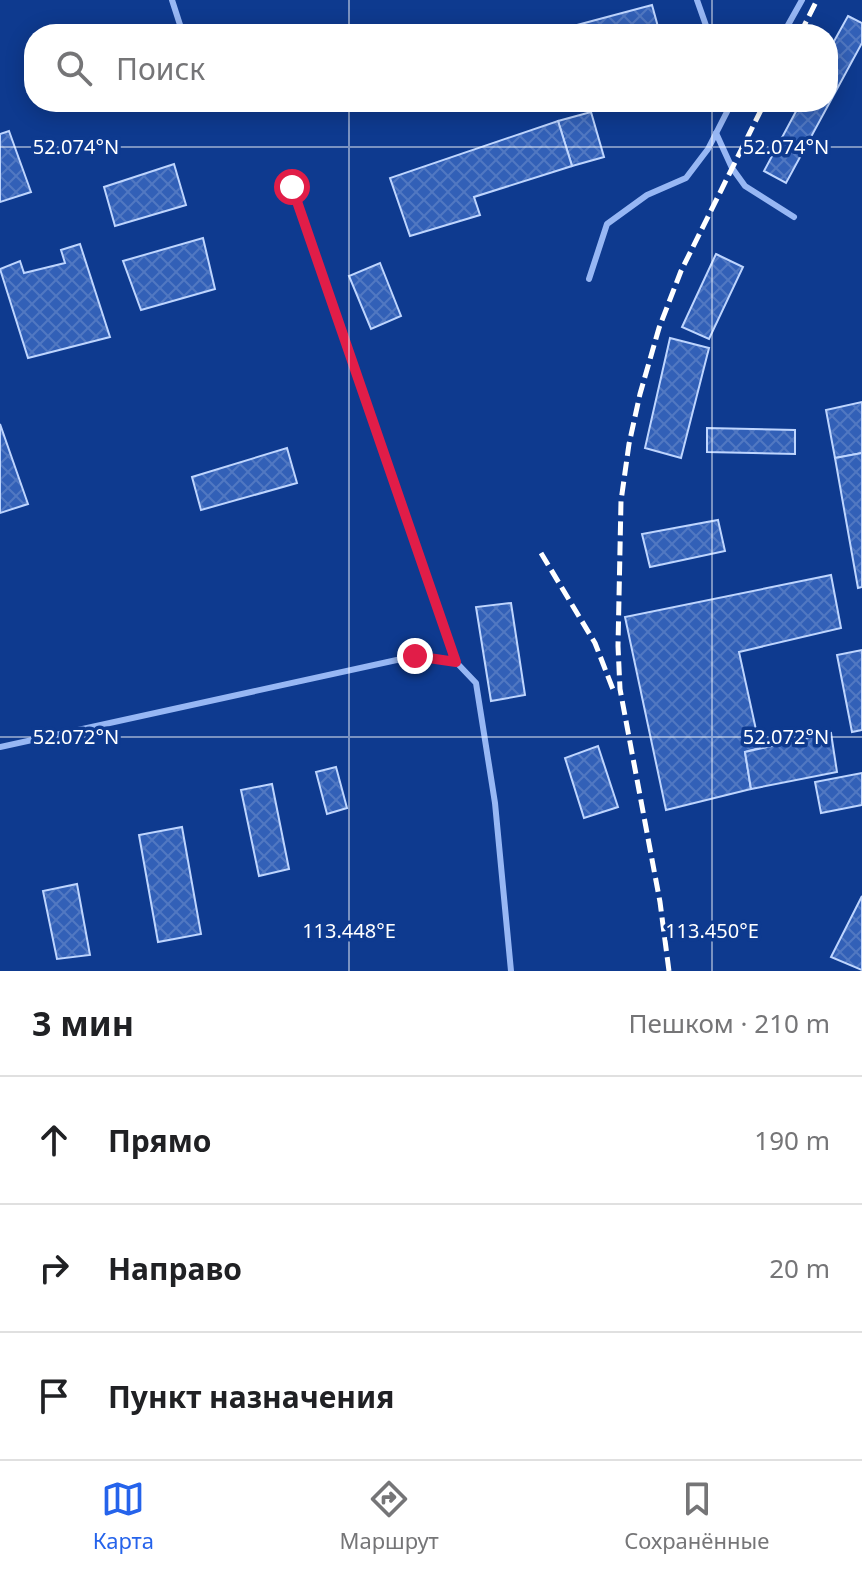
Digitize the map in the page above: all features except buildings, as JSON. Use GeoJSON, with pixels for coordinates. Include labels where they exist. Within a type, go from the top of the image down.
{"type":"FeatureCollection","features":[{"type":"Feature","properties":{"kind":"lane"},"geometry":{"type":"LineString","coordinates":[[172,0],[180,24]]}},
{"type":"Feature","properties":{"kind":"lane"},"geometry":{"type":"LineString","coordinates":[[697,0],[705,24]]}},
{"type":"Feature","properties":{"kind":"lane"},"geometry":{"type":"LineString","coordinates":[[789,24],[802,0]]}},
{"type":"Feature","properties":{"kind":"lane"},"geometry":{"type":"LineString","coordinates":[[589,279],[607,224],[647,195],[686,178],[708,149],[727,112]]}},
{"type":"Feature","properties":{"kind":"lane"},"geometry":{"type":"LineString","coordinates":[[716,133],[732,168],[745,186],[794,217]]}},
{"type":"Feature","properties":{"kind":"lane"},"geometry":{"type":"LineString","coordinates":[[292,187],[456,662],[476,683],[495,803],[511,971]]}},
{"type":"Feature","properties":{"kind":"lane"},"geometry":{"type":"LineString","coordinates":[[0,747],[415,656],[456,662]]}},
{"type":"Feature","properties":{"kind":"railway"},"geometry":{"type":"LineString","coordinates":[[805,24],[817,0]]}},
{"type":"Feature","properties":{"kind":"railway"},"geometry":{"type":"LineString","coordinates":[[669,971],[660,902],[620,689],[621,501],[629,444],[659,328],[681,271],[760,112]]}},
{"type":"Feature","properties":{"kind":"railway"},"geometry":{"type":"LineString","coordinates":[[541,553],[595,643],[614,692]]}},
{"type":"Feature","properties":{"kind":"route"},"geometry":{"type":"LineString","coordinates":[[292,187],[456,662],[415,656]]}}]}
